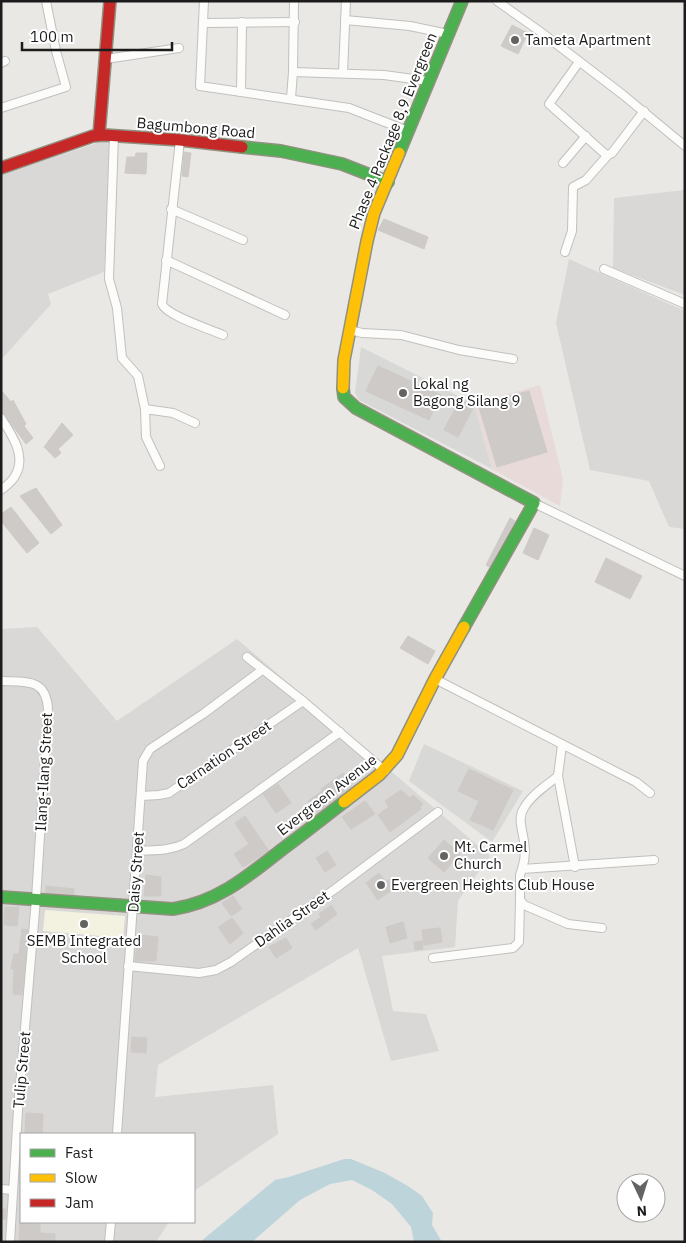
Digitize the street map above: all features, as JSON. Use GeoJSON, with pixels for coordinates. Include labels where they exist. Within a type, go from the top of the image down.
{"type":"FeatureCollection","features":[{"type":"Feature","properties":{"kind":"street"},"geometry":{"type":"LineString","coordinates":[[1,108],[66,87],[56,51],[46,1]]}},
{"type":"Feature","properties":{"kind":"street"},"geometry":{"type":"LineString","coordinates":[[98,135],[110,1]]}},
{"type":"Feature","properties":{"kind":"street"},"geometry":{"type":"LineString","coordinates":[[204,1],[200,86],[349,108],[408,131]]}},
{"type":"Feature","properties":{"kind":"street"},"geometry":{"type":"LineString","coordinates":[[291,98],[294,1]]}},
{"type":"Feature","properties":{"kind":"street"},"geometry":{"type":"LineString","coordinates":[[343,73],[346,1]]}},
{"type":"Feature","properties":{"kind":"street","name":"Phase 4 Package 8,9 Evergreen"},"geometry":{"type":"LineString","coordinates":[[462,1],[374,213],[366,240],[350,330],[343,393],[344,397],[356,408],[534,503]]}},
{"type":"Feature","properties":{"kind":"street"},"geometry":{"type":"LineString","coordinates":[[497,1],[644,111],[685,146]]}},
{"type":"Feature","properties":{"kind":"street"},"geometry":{"type":"LineString","coordinates":[[345,20],[410,26],[448,34]]}},
{"type":"Feature","properties":{"kind":"street"},"geometry":{"type":"LineString","coordinates":[[241,92],[242,22]]}},
{"type":"Feature","properties":{"kind":"street"},"geometry":{"type":"LineString","coordinates":[[203,23],[294,22]]}},
{"type":"Feature","properties":{"kind":"street"},"geometry":{"type":"LineString","coordinates":[[106,59],[179,48]]}},
{"type":"Feature","properties":{"kind":"street"},"geometry":{"type":"LineString","coordinates":[[579,62],[550,104],[608,155]]}},
{"type":"Feature","properties":{"kind":"street"},"geometry":{"type":"LineString","coordinates":[[293,72],[384,75],[428,81]]}},
{"type":"Feature","properties":{"kind":"street"},"geometry":{"type":"LineString","coordinates":[[565,252],[572,231],[573,187],[586,180],[612,153],[644,111]]}},
{"type":"Feature","properties":{"kind":"street","name":"Bagumbong Road"},"geometry":{"type":"LineString","coordinates":[[1,168],[98,135],[114,135],[280,151],[342,164],[388,182]]}},
{"type":"Feature","properties":{"kind":"street"},"geometry":{"type":"LineString","coordinates":[[114,135],[109,279],[117,308],[122,358],[138,376],[145,410],[146,437],[160,466]]}},
{"type":"Feature","properties":{"kind":"street"},"geometry":{"type":"LineString","coordinates":[[564,163],[586,136]]}},
{"type":"Feature","properties":{"kind":"street"},"geometry":{"type":"LineString","coordinates":[[180,140],[162,304],[164,308],[223,335]]}},
{"type":"Feature","properties":{"kind":"street"},"geometry":{"type":"LineString","coordinates":[[171,209],[244,240]]}},
{"type":"Feature","properties":{"kind":"street"},"geometry":{"type":"LineString","coordinates":[[166,260],[285,315]]}},
{"type":"Feature","properties":{"kind":"street"},"geometry":{"type":"LineString","coordinates":[[604,269],[685,304]]}},
{"type":"Feature","properties":{"kind":"street"},"geometry":{"type":"LineString","coordinates":[[350,330],[362,333],[401,335],[460,350],[513,359]]}},
{"type":"Feature","properties":{"kind":"street"},"geometry":{"type":"LineString","coordinates":[[145,410],[173,413],[195,424]]}},
{"type":"Feature","properties":{"kind":"street"},"geometry":{"type":"LineString","coordinates":[[1,418],[11,432],[20,456],[19,467],[14,478],[1,490]]}},
{"type":"Feature","properties":{"kind":"street"},"geometry":{"type":"LineString","coordinates":[[534,503],[685,576]]}},
{"type":"Feature","properties":{"kind":"street","name":"Evergreen Avenue"},"geometry":{"type":"LineString","coordinates":[[1,897],[173,909],[203,903],[224,893],[246,878],[385,771],[397,755],[435,679],[534,503]]}},
{"type":"Feature","properties":{"kind":"street"},"geometry":{"type":"LineString","coordinates":[[247,657],[303,701],[385,771]]}},
{"type":"Feature","properties":{"kind":"street","name":"Daisy Street"},"geometry":{"type":"LineString","coordinates":[[117,1133],[143,761],[150,749],[203,714],[262,670]]}},
{"type":"Feature","properties":{"kind":"street"},"geometry":{"type":"LineString","coordinates":[[435,679],[636,782],[650,793]]}},
{"type":"Feature","properties":{"kind":"street","name":"Ilang-Ilang Street"},"geometry":{"type":"LineString","coordinates":[[1,681],[32,682],[39,686],[47,699],[48,710],[36,899]]}},
{"type":"Feature","properties":{"kind":"street","name":"Carnation Street"},"geometry":{"type":"LineString","coordinates":[[141,796],[159,795],[169,792],[303,701]]}},
{"type":"Feature","properties":{"kind":"street"},"geometry":{"type":"LineString","coordinates":[[138,851],[164,850],[176,848],[184,844],[340,732]]}},
{"type":"Feature","properties":{"kind":"street"},"geometry":{"type":"LineString","coordinates":[[562,745],[558,776],[575,867]]}},
{"type":"Feature","properties":{"kind":"street"},"geometry":{"type":"LineString","coordinates":[[433,958],[513,948],[518,945],[520,875],[525,854],[521,822],[522,813],[524,807],[533,797],[558,776]]}},
{"type":"Feature","properties":{"kind":"street","name":"Dahlia Street"},"geometry":{"type":"LineString","coordinates":[[128,966],[199,973],[216,970],[231,962],[335,889],[438,812]]}},
{"type":"Feature","properties":{"kind":"street"},"geometry":{"type":"LineString","coordinates":[[522,869],[575,867],[654,860]]}},
{"type":"Feature","properties":{"kind":"street","name":"Tulip Street"},"geometry":{"type":"LineString","coordinates":[[10,1242],[36,899]]}},
{"type":"Feature","properties":{"kind":"street"},"geometry":{"type":"LineString","coordinates":[[520,900],[524,905],[568,924],[602,928]]}},
{"type":"Feature","properties":{"kind":"street"},"geometry":{"type":"LineString","coordinates":[[1,1189],[13,1190]]}},
{"type":"Feature","properties":{"kind":"street"},"geometry":{"type":"LineString","coordinates":[[109,1242],[110,1223]]}},
{"type":"Feature","properties":{"kind":"shaded area"},"geometry":{"type":"Polygon","coordinates":[[[100,142],[111,142],[104,272],[48,294],[51,304],[1,360],[1,175],[100,142]]]}},
{"type":"Feature","properties":{"kind":"shaded area"},"geometry":{"type":"Polygon","coordinates":[[[685,190],[685,295],[613,268],[614,198],[685,190]]]}},
{"type":"Feature","properties":{"kind":"shaded area"},"geometry":{"type":"Polygon","coordinates":[[[569,259],[685,311],[685,529],[669,527],[649,481],[590,470],[556,323],[569,259]]]}},
{"type":"Feature","properties":{"kind":"shaded area"},"geometry":{"type":"Polygon","coordinates":[[[361,347],[474,404],[492,469],[359,400],[355,393],[361,347]]]}},
{"type":"Feature","properties":{"kind":"shaded area"},"geometry":{"type":"Polygon","coordinates":[[[540,385],[563,479],[560,506],[492,469],[474,404],[540,385]]]}},
{"type":"Feature","properties":{"kind":"shaded area"},"geometry":{"type":"Polygon","coordinates":[[[37,627],[117,721],[237,639],[490,856],[458,901],[455,947],[382,956],[393,1011],[426,1014],[439,1051],[391,1061],[358,948],[158,1065],[155,1097],[273,1085],[278,1134],[195,1190],[195,1133],[20,1133],[20,1223],[168,1223],[156,1242],[1,1242],[1,629],[37,627]]]}},
{"type":"Feature","properties":{"kind":"shaded area"},"geometry":{"type":"Polygon","coordinates":[[[424,744],[523,791],[492,842],[409,781],[424,744]]]}},
{"type":"Feature","properties":{"kind":"shaded area","name":"SEMB Integrated School"},"geometry":{"type":"Polygon","coordinates":[[[45,910],[125,916],[123,938],[43,931],[45,910]]]}},
{"type":"Feature","properties":{"kind":"water"},"geometry":{"type":"Polygon","coordinates":[[[344,1159],[351,1159],[385,1173],[422,1196],[433,1213],[432,1225],[442,1242],[414,1242],[411,1227],[392,1204],[372,1190],[352,1180],[330,1184],[300,1200],[252,1242],[200,1242],[275,1180],[344,1159]]]}},
{"type":"Feature","properties":{"kind":"building","name":"Tameta Apartment"},"geometry":{"type":"Polygon","coordinates":[[[512,25],[528,33],[518,54],[501,46],[512,25]]]}},
{"type":"Feature","properties":{"kind":"building"},"geometry":{"type":"Polygon","coordinates":[[[184,152],[191,153],[188,177],[182,176],[184,152]]]}},
{"type":"Feature","properties":{"kind":"building"},"geometry":{"type":"Polygon","coordinates":[[[136,153],[147,153],[146,174],[125,173],[127,157],[135,157],[136,153]]]}},
{"type":"Feature","properties":{"kind":"building"},"geometry":{"type":"Polygon","coordinates":[[[384,219],[428,237],[424,249],[378,230],[384,219]]]}},
{"type":"Feature","properties":{"kind":"building","name":"Lokal ng Bagong Silang 9"},"geometry":{"type":"Polygon","coordinates":[[[378,366],[441,395],[429,420],[366,391],[378,366]]]}},
{"type":"Feature","properties":{"kind":"building"},"geometry":{"type":"Polygon","coordinates":[[[1,390],[11,402],[13,400],[26,424],[24,426],[33,438],[26,444],[1,410],[1,390]]]}},
{"type":"Feature","properties":{"kind":"building"},"geometry":{"type":"Polygon","coordinates":[[[529,391],[547,452],[497,467],[478,404],[529,391]]]}},
{"type":"Feature","properties":{"kind":"building"},"geometry":{"type":"Polygon","coordinates":[[[460,399],[474,406],[458,437],[444,430],[460,399]]]}},
{"type":"Feature","properties":{"kind":"building"},"geometry":{"type":"Polygon","coordinates":[[[62,423],[73,435],[58,449],[61,453],[55,458],[44,447],[62,423]]]}},
{"type":"Feature","properties":{"kind":"building"},"geometry":{"type":"Polygon","coordinates":[[[36,488],[62,525],[51,534],[20,496],[36,488]]]}},
{"type":"Feature","properties":{"kind":"building"},"geometry":{"type":"Polygon","coordinates":[[[11,507],[39,543],[27,553],[1,521],[1,514],[11,507]]]}},
{"type":"Feature","properties":{"kind":"building"},"geometry":{"type":"Polygon","coordinates":[[[510,518],[515,521],[489,567],[486,565],[510,518]]]}},
{"type":"Feature","properties":{"kind":"building"},"geometry":{"type":"Polygon","coordinates":[[[534,528],[549,535],[538,560],[523,553],[534,528]]]}},
{"type":"Feature","properties":{"kind":"building"},"geometry":{"type":"Polygon","coordinates":[[[606,558],[642,576],[630,599],[595,582],[606,558]]]}},
{"type":"Feature","properties":{"kind":"building"},"geometry":{"type":"Polygon","coordinates":[[[408,636],[435,651],[428,664],[400,648],[408,636]]]}},
{"type":"Feature","properties":{"kind":"building"},"geometry":{"type":"Polygon","coordinates":[[[469,769],[513,790],[493,830],[470,820],[479,801],[458,791],[469,769]]]}},
{"type":"Feature","properties":{"kind":"building"},"geometry":{"type":"Polygon","coordinates":[[[343,773],[352,786],[316,814],[308,801],[343,773]]]}},
{"type":"Feature","properties":{"kind":"building"},"geometry":{"type":"Polygon","coordinates":[[[278,784],[291,803],[276,813],[263,794],[278,784]]]}},
{"type":"Feature","properties":{"kind":"building"},"geometry":{"type":"Polygon","coordinates":[[[401,790],[410,798],[413,795],[423,804],[420,807],[421,809],[390,832],[378,815],[389,807],[385,801],[401,790]]]}},
{"type":"Feature","properties":{"kind":"building"},"geometry":{"type":"Polygon","coordinates":[[[365,801],[375,814],[351,829],[342,817],[365,801]]]}},
{"type":"Feature","properties":{"kind":"building"},"geometry":{"type":"Polygon","coordinates":[[[245,816],[269,851],[243,867],[234,854],[249,844],[235,823],[245,816]]]}},
{"type":"Feature","properties":{"kind":"building","name":"Mt. Carmel Church"},"geometry":{"type":"Polygon","coordinates":[[[444,840],[460,854],[444,872],[428,858],[444,840]]]}},
{"type":"Feature","properties":{"kind":"building"},"geometry":{"type":"Polygon","coordinates":[[[327,851],[336,865],[325,872],[316,858],[327,851]]]}},
{"type":"Feature","properties":{"kind":"building","name":"Evergreen Heights Club House"},"geometry":{"type":"Polygon","coordinates":[[[379,873],[386,882],[390,879],[396,887],[378,900],[366,883],[379,873]]]}},
{"type":"Feature","properties":{"kind":"building"},"geometry":{"type":"Polygon","coordinates":[[[146,875],[161,877],[161,896],[144,896],[146,875]]]}},
{"type":"Feature","properties":{"kind":"building"},"geometry":{"type":"Polygon","coordinates":[[[46,886],[74,889],[74,895],[46,893],[46,886]]]}},
{"type":"Feature","properties":{"kind":"building"},"geometry":{"type":"Polygon","coordinates":[[[233,896],[242,909],[231,916],[222,903],[233,896]]]}},
{"type":"Feature","properties":{"kind":"building"},"geometry":{"type":"Polygon","coordinates":[[[331,905],[337,914],[316,930],[311,924],[321,917],[319,914],[331,905]]]}},
{"type":"Feature","properties":{"kind":"building"},"geometry":{"type":"Polygon","coordinates":[[[5,907],[19,907],[17,926],[4,925],[5,907]]]}},
{"type":"Feature","properties":{"kind":"building"},"geometry":{"type":"Polygon","coordinates":[[[232,918],[243,933],[230,944],[218,927],[232,918]]]}},
{"type":"Feature","properties":{"kind":"building"},"geometry":{"type":"Polygon","coordinates":[[[403,922],[407,938],[390,943],[386,927],[403,922]]]}},
{"type":"Feature","properties":{"kind":"building"},"geometry":{"type":"Polygon","coordinates":[[[440,928],[442,942],[424,945],[422,930],[440,928]]]}},
{"type":"Feature","properties":{"kind":"building"},"geometry":{"type":"Polygon","coordinates":[[[22,929],[28,930],[22,995],[13,994],[14,969],[11,969],[14,954],[19,954],[22,929]]]}},
{"type":"Feature","properties":{"kind":"building"},"geometry":{"type":"Polygon","coordinates":[[[138,935],[158,937],[156,961],[135,961],[138,935]]]}},
{"type":"Feature","properties":{"kind":"building"},"geometry":{"type":"Polygon","coordinates":[[[286,938],[292,948],[276,958],[269,947],[286,938]]]}},
{"type":"Feature","properties":{"kind":"building"},"geometry":{"type":"Polygon","coordinates":[[[422,941],[423,949],[415,950],[414,942],[422,941]]]}},
{"type":"Feature","properties":{"kind":"building"},"geometry":{"type":"Polygon","coordinates":[[[132,1037],[147,1038],[146,1053],[131,1052],[132,1037]]]}},
{"type":"Feature","properties":{"kind":"building"},"geometry":{"type":"Polygon","coordinates":[[[26,1113],[43,1114],[42,1133],[25,1133],[26,1113]]]}},
{"type":"Feature","properties":{"kind":"building"},"geometry":{"type":"Polygon","coordinates":[[[1,1209],[6,1209],[6,1219],[1,1219],[1,1209]]]}},
{"type":"Feature","properties":{"kind":"building"},"geometry":{"type":"Polygon","coordinates":[[[20,1222],[38,1223],[40,1225],[40,1233],[55,1234],[55,1241],[19,1242],[20,1222]]]}},
{"type":"Feature","properties":{"kind":"traffic: fast"},"geometry":{"type":"LineString","coordinates":[[399,153],[462,1]]}},
{"type":"Feature","properties":{"kind":"traffic: fast"},"geometry":{"type":"LineString","coordinates":[[242,147],[281,151],[342,164],[388,182]]}},
{"type":"Feature","properties":{"kind":"traffic: fast"},"geometry":{"type":"LineString","coordinates":[[343,388],[344,397],[356,408],[534,503],[464,627]]}},
{"type":"Feature","properties":{"kind":"traffic: fast"},"geometry":{"type":"LineString","coordinates":[[1,897],[173,909],[189,906],[230,888],[344,802]]}},
{"type":"Feature","properties":{"kind":"traffic: slow"},"geometry":{"type":"LineString","coordinates":[[343,388],[344,360],[367,241],[374,213],[399,153]]}},
{"type":"Feature","properties":{"kind":"traffic: slow"},"geometry":{"type":"LineString","coordinates":[[344,802],[379,775],[397,755],[435,679],[464,627]]}},
{"type":"Feature","properties":{"kind":"traffic: jam"},"geometry":{"type":"LineString","coordinates":[[99,135],[110,1]]}},
{"type":"Feature","properties":{"kind":"traffic: jam"},"geometry":{"type":"LineString","coordinates":[[1,168],[93,136],[104,135],[180,140],[242,147]]}},
{"type":"Feature","properties":{"kind":"place","name":"Tameta Apartment"},"geometry":{"type":"Point","coordinates":[515,40]}},
{"type":"Feature","properties":{"kind":"place","name":"Lokal ng Bagong Silang 9"},"geometry":{"type":"Point","coordinates":[403,393]}},
{"type":"Feature","properties":{"kind":"place","name":"Mt. Carmel Church"},"geometry":{"type":"Point","coordinates":[444,856]}},
{"type":"Feature","properties":{"kind":"place","name":"Evergreen Heights Club House"},"geometry":{"type":"Point","coordinates":[381,885]}},
{"type":"Feature","properties":{"kind":"place","name":"SEMB Integrated School"},"geometry":{"type":"Point","coordinates":[84,924]}}]}
